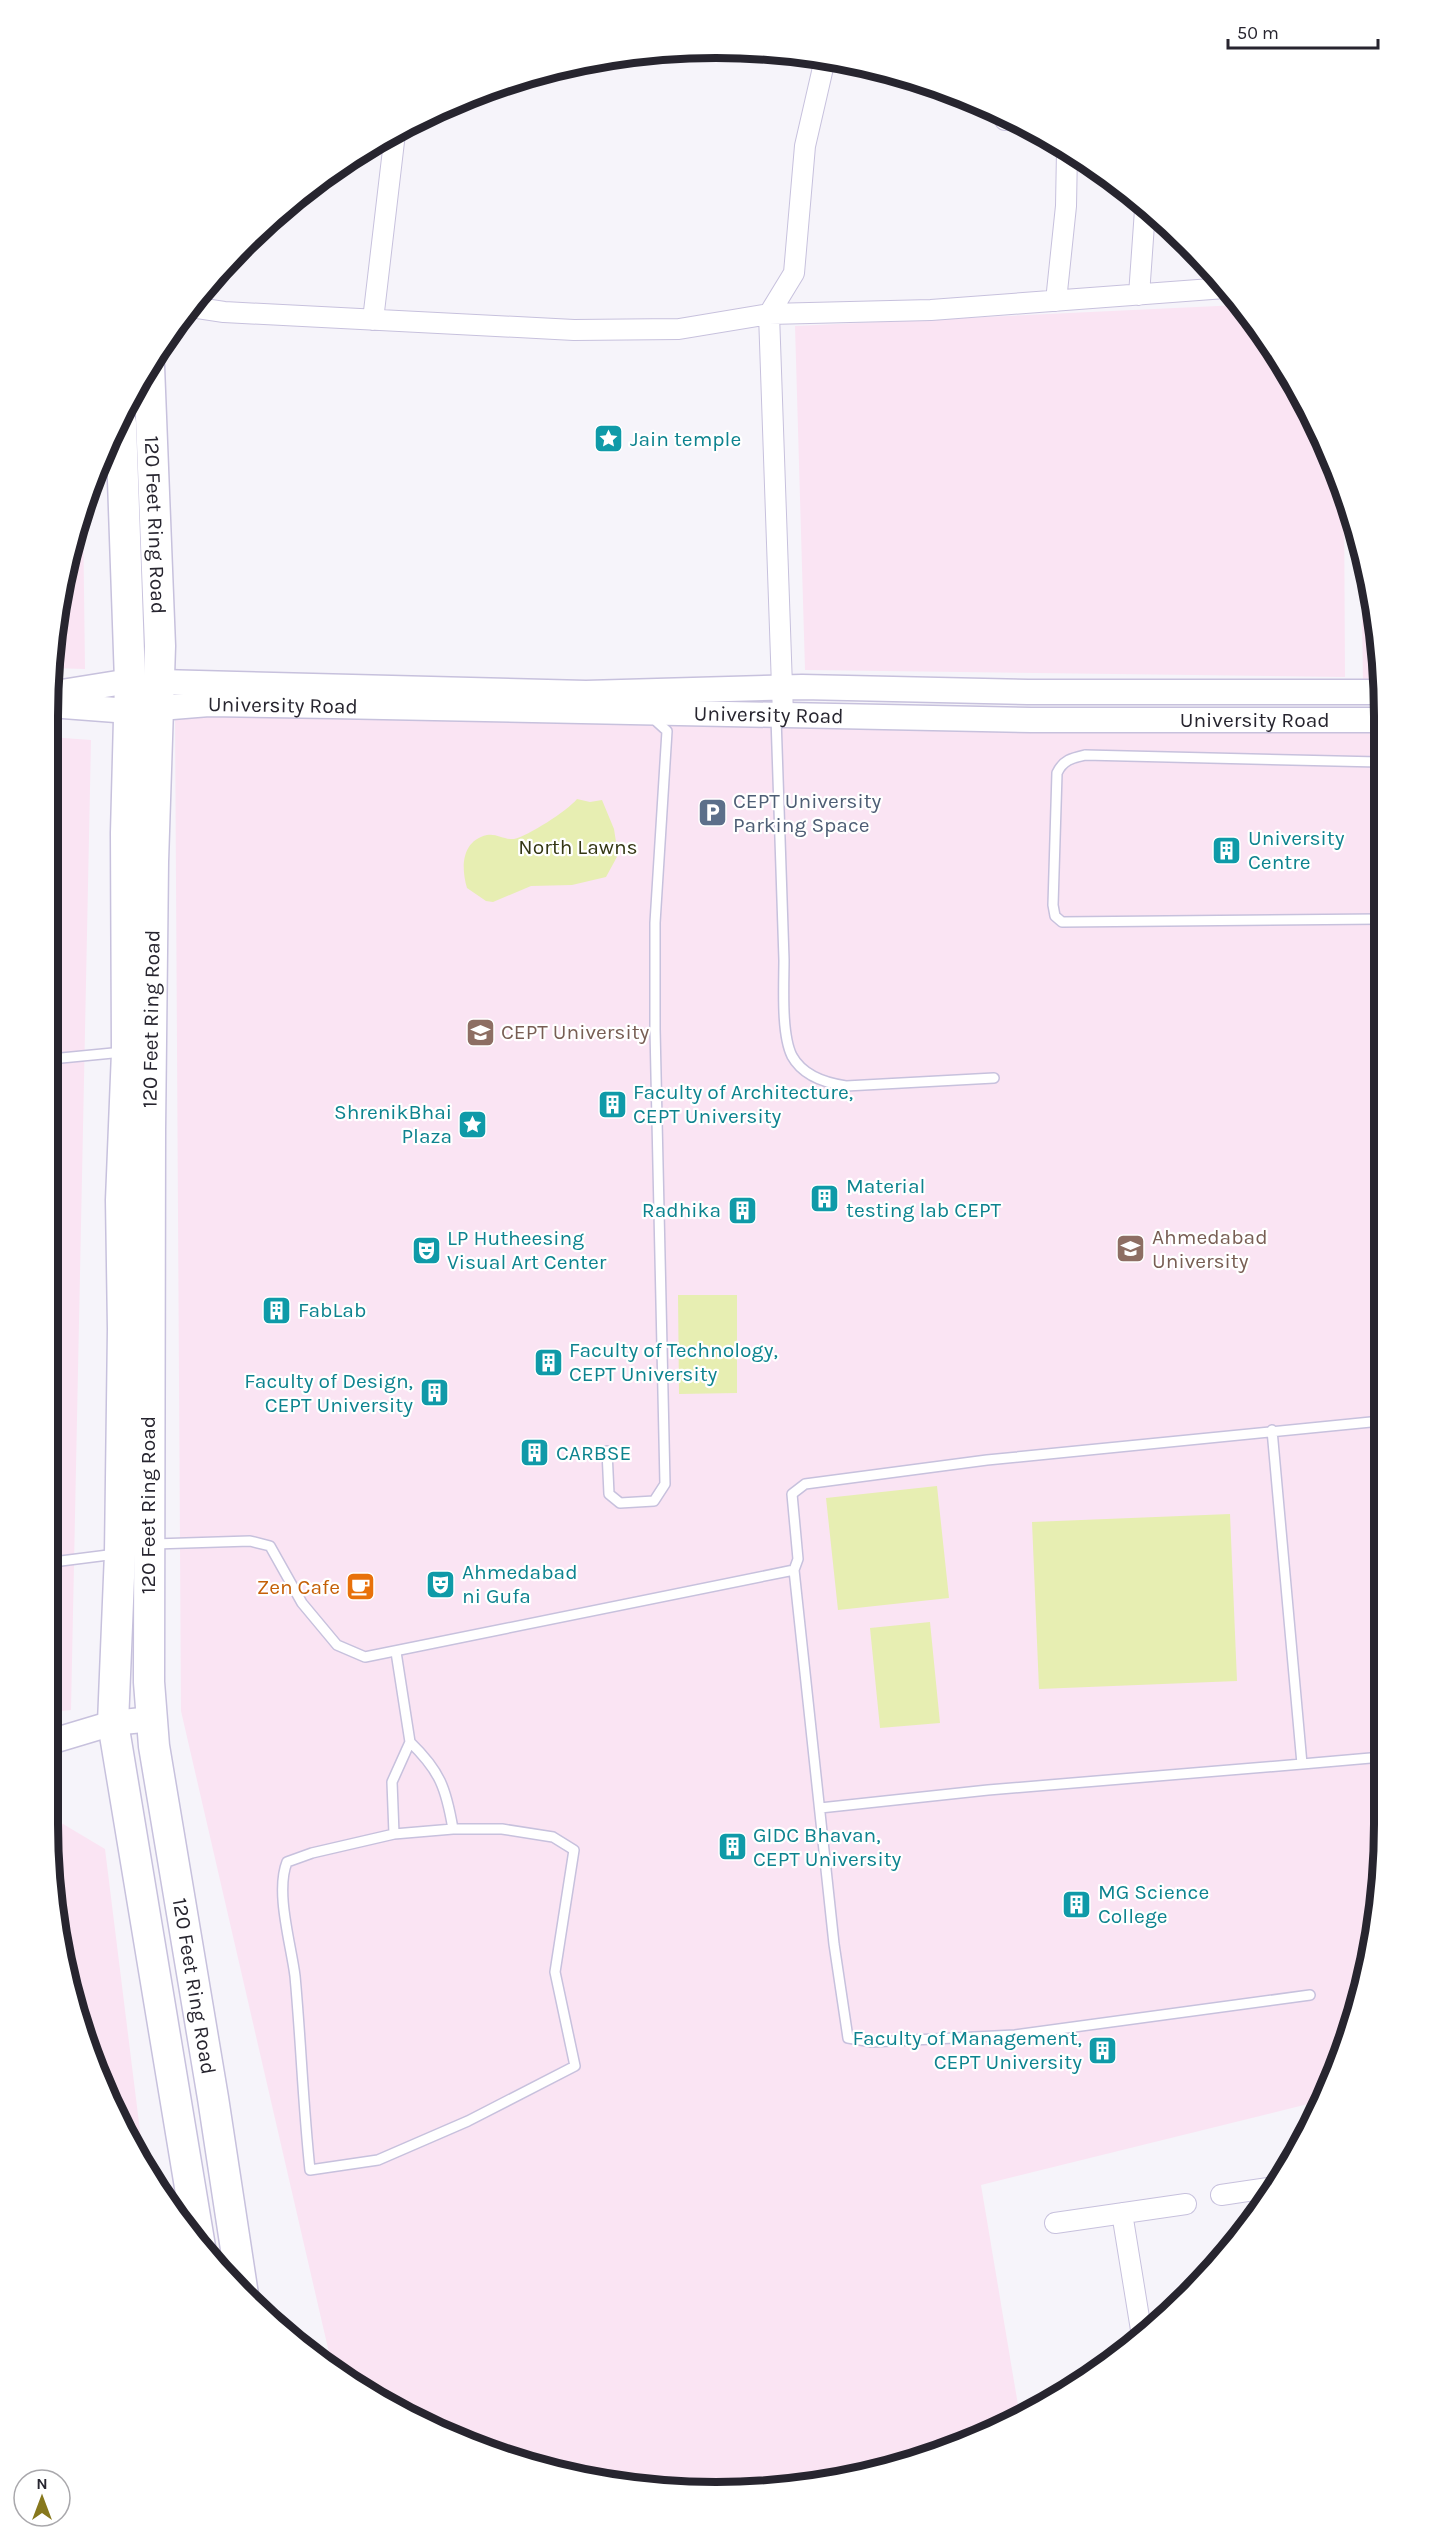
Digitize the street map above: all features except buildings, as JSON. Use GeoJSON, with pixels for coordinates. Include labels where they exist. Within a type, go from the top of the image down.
{"type":"FeatureCollection","features":[{"type":"Feature","properties":{"kind":"main road","name":"120 Feet Ring Road"},"geometry":{"type":"LineString","coordinates":[[150,383],[160,695],[153,862],[149,1682],[152,1719],[240,2277]]}},
{"type":"Feature","properties":{"kind":"main road","name":"120 Feet Ring Road"},"geometry":{"type":"LineString","coordinates":[[121,435],[130,681],[126,833],[127,1052],[121,1200],[123,1329],[120,1553],[113,1723],[197,2227]]}},
{"type":"Feature","properties":{"kind":"main road"},"geometry":{"type":"LineString","coordinates":[[130,681],[160,695]]}},
{"type":"Feature","properties":{"kind":"main road"},"geometry":{"type":"LineString","coordinates":[[129,711],[160,695]]}},
{"type":"Feature","properties":{"kind":"street"},"geometry":{"type":"LineString","coordinates":[[779,715],[782,688],[769,314],[794,273],[805,146],[823,68]]}},
{"type":"Feature","properties":{"kind":"street"},"geometry":{"type":"LineString","coordinates":[[373,320],[393,144]]}},
{"type":"Feature","properties":{"kind":"street"},"geometry":{"type":"LineString","coordinates":[[1056,301],[1066,206],[1067,160]]}},
{"type":"Feature","properties":{"kind":"street"},"geometry":{"type":"LineString","coordinates":[[1139,295],[1144,217]]}},
{"type":"Feature","properties":{"kind":"street"},"geometry":{"type":"LineString","coordinates":[[200,308],[224,312],[574,330],[679,329],[769,314],[931,310],[1216,289]]}},
{"type":"Feature","properties":{"kind":"street"},"geometry":{"type":"LineString","coordinates":[[59,693],[130,681]]}},
{"type":"Feature","properties":{"kind":"street","name":"University Road"},"geometry":{"type":"LineString","coordinates":[[160,695],[586,693],[782,688],[1028,692],[1373,692]]}},
{"type":"Feature","properties":{"kind":"street","name":"University Road"},"geometry":{"type":"LineString","coordinates":[[160,695],[218,704],[1031,720],[1374,720]]}},
{"type":"Feature","properties":{"kind":"street"},"geometry":{"type":"LineString","coordinates":[[58,706],[129,711]]}},
{"type":"Feature","properties":{"kind":"street"},"geometry":{"type":"LineString","coordinates":[[58,1740],[113,1723],[152,1719]]}},
{"type":"Feature","properties":{"kind":"street"},"geometry":{"type":"LineString","coordinates":[[1221,2195],[1263,2189]]}},
{"type":"Feature","properties":{"kind":"street"},"geometry":{"type":"LineString","coordinates":[[1055,2223],[1186,2204]]}},
{"type":"Feature","properties":{"kind":"street"},"geometry":{"type":"LineString","coordinates":[[1122,2213],[1140,2326]]}},
{"type":"Feature","properties":{"kind":"lane"},"geometry":{"type":"LineString","coordinates":[[608,1451],[609,1494],[620,1503],[654,1501],[665,1484],[655,923],[667,731],[656,721],[656,713]]}},
{"type":"Feature","properties":{"kind":"lane"},"geometry":{"type":"LineString","coordinates":[[779,715],[784,972],[787,1032],[791,1054],[804,1070],[830,1084],[846,1086],[994,1078]]}},
{"type":"Feature","properties":{"kind":"lane"},"geometry":{"type":"LineString","coordinates":[[1374,762],[1085,755],[1070,759],[1061,765],[1057,773],[1053,905],[1055,916],[1062,922],[1374,919]]}},
{"type":"Feature","properties":{"kind":"lane"},"geometry":{"type":"LineString","coordinates":[[58,1058],[127,1052]]}},
{"type":"Feature","properties":{"kind":"lane"},"geometry":{"type":"LineString","coordinates":[[1310,1995],[1015,2036],[895,2042],[849,2038],[834,1944],[794,1570],[798,1559],[792,1494],[805,1484],[998,1459],[1374,1422]]}},
{"type":"Feature","properties":{"kind":"lane"},"geometry":{"type":"LineString","coordinates":[[1272,1430],[1302,1764]]}},
{"type":"Feature","properties":{"kind":"lane"},"geometry":{"type":"LineString","coordinates":[[148,1545],[250,1541],[270,1546],[303,1603],[337,1645],[365,1656],[396,1652],[794,1570]]}},
{"type":"Feature","properties":{"kind":"lane"},"geometry":{"type":"LineString","coordinates":[[58,1561],[120,1553]]}},
{"type":"Feature","properties":{"kind":"lane"},"geometry":{"type":"LineString","coordinates":[[394,1834],[392,1782],[410,1742],[396,1652]]}},
{"type":"Feature","properties":{"kind":"lane"},"geometry":{"type":"LineString","coordinates":[[410,1742],[432,1763],[446,1788],[453,1829]]}},
{"type":"Feature","properties":{"kind":"lane"},"geometry":{"type":"LineString","coordinates":[[820,1808],[999,1789],[1374,1758]]}},
{"type":"Feature","properties":{"kind":"lane"},"geometry":{"type":"LineString","coordinates":[[453,1829],[502,1829],[553,1837],[574,1850],[555,1972],[575,2066],[468,2121],[378,2160],[310,2170],[295,1977],[283,1887],[284,1871],[287,1862],[312,1853],[394,1834],[453,1829]]}},
{"type":"Feature","properties":{"kind":"shaded area"},"geometry":{"type":"Polygon","coordinates":[[[1229,305],[1263,351],[1306,425],[1339,505],[1344,523],[1345,677],[805,670],[795,326],[1229,305]]]}},
{"type":"Feature","properties":{"kind":"shaded area"},"geometry":{"type":"Polygon","coordinates":[[[83,538],[85,669],[60,668],[71,588],[83,538]]]}},
{"type":"Feature","properties":{"kind":"shaded area"},"geometry":{"type":"Polygon","coordinates":[[[1362,591],[1368,630],[1372,684],[1363,683],[1362,591]]]}},
{"type":"Feature","properties":{"kind":"shaded area"},"geometry":{"type":"Polygon","coordinates":[[[175,716],[1374,732],[1374,1824],[1368,1910],[1361,1952],[1339,2035],[1311,2103],[981,2185],[1018,2408],[927,2447],[844,2469],[759,2480],[716,2482],[673,2480],[588,2469],[505,2447],[425,2414],[387,2393],[330,2356],[181,1711],[175,716]]]}},
{"type":"Feature","properties":{"kind":"shaded area"},"geometry":{"type":"Polygon","coordinates":[[[58,738],[91,740],[71,1710],[58,1711],[58,738]]]}},
{"type":"Feature","properties":{"kind":"shaded area"},"geometry":{"type":"Polygon","coordinates":[[[58,1821],[105,1849],[142,2143],[109,2076],[93,2035],[81,1994],[64,1910],[58,1821]]]}},
{"type":"Feature","properties":{"kind":"green space","name":"North Lawns"},"geometry":{"type":"Polygon","coordinates":[[[577,799],[590,802],[602,800],[614,829],[618,855],[606,877],[572,885],[531,886],[493,902],[486,901],[467,888],[464,872],[465,856],[472,843],[478,838],[487,835],[511,839],[520,837],[556,816],[577,799]]]}},
{"type":"Feature","properties":{"kind":"green space"},"geometry":{"type":"Polygon","coordinates":[[[678,1295],[737,1295],[737,1393],[679,1394],[678,1295]]]}},
{"type":"Feature","properties":{"kind":"green space"},"geometry":{"type":"Polygon","coordinates":[[[937,1486],[949,1598],[838,1610],[826,1498],[937,1486]]]}},
{"type":"Feature","properties":{"kind":"green space"},"geometry":{"type":"Polygon","coordinates":[[[1230,1514],[1237,1681],[1039,1689],[1032,1522],[1230,1514]]]}},
{"type":"Feature","properties":{"kind":"green space"},"geometry":{"type":"Polygon","coordinates":[[[930,1622],[940,1723],[880,1728],[870,1628],[930,1622]]]}},
{"type":"Feature","properties":{"kind":"place","name":"Jain temple"},"geometry":{"type":"Point","coordinates":[609,439]}},
{"type":"Feature","properties":{"kind":"place","name":"CEPT University Parking Space"},"geometry":{"type":"Point","coordinates":[712,813]}},
{"type":"Feature","properties":{"kind":"place","name":"University Centre"},"geometry":{"type":"Point","coordinates":[1227,850]}},
{"type":"Feature","properties":{"kind":"place","name":"CEPT University"},"geometry":{"type":"Point","coordinates":[480,1032]}},
{"type":"Feature","properties":{"kind":"place","name":"Faculty of Architecture, CEPT University"},"geometry":{"type":"Point","coordinates":[612,1104]}},
{"type":"Feature","properties":{"kind":"place","name":"ShrenikBhai Plaza"},"geometry":{"type":"Point","coordinates":[473,1124]}},
{"type":"Feature","properties":{"kind":"place","name":"Material testing lab CEPT"},"geometry":{"type":"Point","coordinates":[825,1198]}},
{"type":"Feature","properties":{"kind":"place","name":"Radhika"},"geometry":{"type":"Point","coordinates":[742,1210]}},
{"type":"Feature","properties":{"kind":"place","name":"Ahmedabad University"},"geometry":{"type":"Point","coordinates":[1131,1249]}},
{"type":"Feature","properties":{"kind":"place","name":"LP Hutheesing Visual Art Center"},"geometry":{"type":"Point","coordinates":[426,1250]}},
{"type":"Feature","properties":{"kind":"place","name":"FabLab"},"geometry":{"type":"Point","coordinates":[277,1310]}},
{"type":"Feature","properties":{"kind":"place","name":"Faculty of Technology, CEPT University"},"geometry":{"type":"Point","coordinates":[548,1362]}},
{"type":"Feature","properties":{"kind":"place","name":"Faculty of Design, CEPT University"},"geometry":{"type":"Point","coordinates":[434,1393]}},
{"type":"Feature","properties":{"kind":"place","name":"CARBSE"},"geometry":{"type":"Point","coordinates":[535,1453]}},
{"type":"Feature","properties":{"kind":"place","name":"Ahmedabad ni Gufa"},"geometry":{"type":"Point","coordinates":[441,1584]}},
{"type":"Feature","properties":{"kind":"place","name":"Zen Cafe"},"geometry":{"type":"Point","coordinates":[361,1587]}},
{"type":"Feature","properties":{"kind":"place","name":"GIDC Bhavan, CEPT University"},"geometry":{"type":"Point","coordinates":[732,1847]}},
{"type":"Feature","properties":{"kind":"place","name":"MG Science College"},"geometry":{"type":"Point","coordinates":[1077,1904]}},
{"type":"Feature","properties":{"kind":"place","name":"Faculty of Management, CEPT University"},"geometry":{"type":"Point","coordinates":[1103,2050]}}]}
